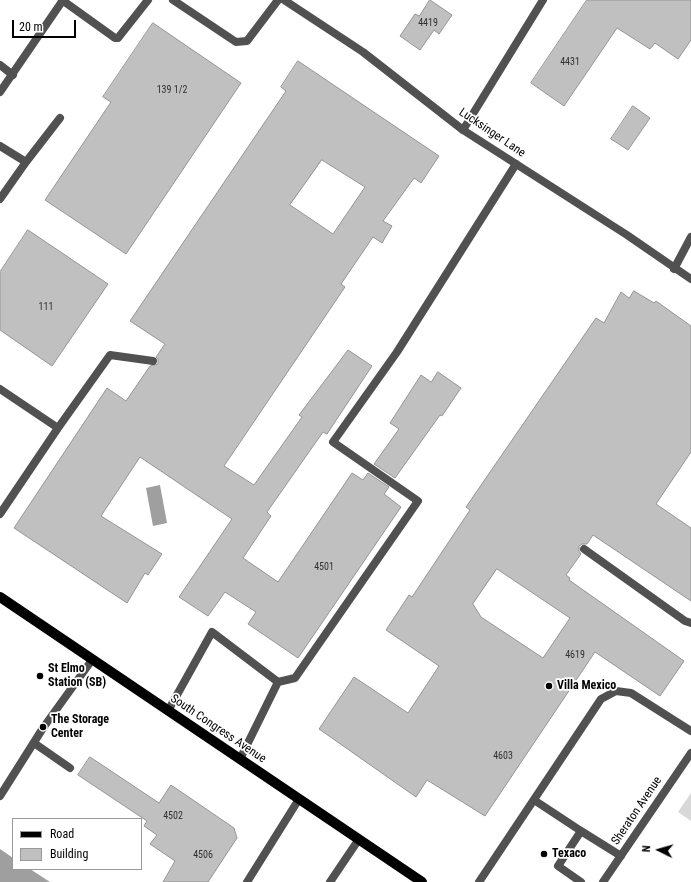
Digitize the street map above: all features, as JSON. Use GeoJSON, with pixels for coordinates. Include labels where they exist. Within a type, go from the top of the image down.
{"type":"FeatureCollection","features":[{"type":"Feature","properties":{"kind":"main road","name":"South Congress Avenue"},"geometry":{"type":"LineString","coordinates":[[0,597],[422,882]]}},
{"type":"Feature","properties":{"kind":"street"},"geometry":{"type":"LineString","coordinates":[[0,92],[13,75],[62,0],[115,38],[118,38],[148,0]]}},
{"type":"Feature","properties":{"kind":"street"},"geometry":{"type":"LineString","coordinates":[[174,0],[236,42],[242,42],[247,41],[278,0]]}},
{"type":"Feature","properties":{"kind":"street","name":"Lucksinger Lane"},"geometry":{"type":"LineString","coordinates":[[284,0],[363,52],[463,130],[627,235],[674,270],[691,279]]}},
{"type":"Feature","properties":{"kind":"street"},"geometry":{"type":"LineString","coordinates":[[463,130],[543,0]]}},
{"type":"Feature","properties":{"kind":"street"},"geometry":{"type":"LineString","coordinates":[[0,65],[13,75]]}},
{"type":"Feature","properties":{"kind":"street"},"geometry":{"type":"LineString","coordinates":[[0,199],[60,118]]}},
{"type":"Feature","properties":{"kind":"street"},"geometry":{"type":"LineString","coordinates":[[0,146],[26,162]]}},
{"type":"Feature","properties":{"kind":"street"},"geometry":{"type":"LineString","coordinates":[[278,682],[295,678],[418,501],[333,442],[397,352],[516,164]]}},
{"type":"Feature","properties":{"kind":"street"},"geometry":{"type":"LineString","coordinates":[[674,270],[691,237]]}},
{"type":"Feature","properties":{"kind":"street"},"geometry":{"type":"LineString","coordinates":[[0,514],[58,428],[110,355],[153,362]]}},
{"type":"Feature","properties":{"kind":"street"},"geometry":{"type":"LineString","coordinates":[[0,389],[58,428]]}},
{"type":"Feature","properties":{"kind":"street"},"geometry":{"type":"LineString","coordinates":[[584,549],[685,621],[691,623]]}},
{"type":"Feature","properties":{"kind":"street"},"geometry":{"type":"LineString","coordinates":[[168,710],[212,632],[278,682]]}},
{"type":"Feature","properties":{"kind":"street"},"geometry":{"type":"LineString","coordinates":[[0,796],[34,743],[92,660]]}},
{"type":"Feature","properties":{"kind":"street"},"geometry":{"type":"LineString","coordinates":[[240,759],[278,682]]}},
{"type":"Feature","properties":{"kind":"street"},"geometry":{"type":"LineString","coordinates":[[479,882],[601,699],[616,691],[631,693],[691,731]]}},
{"type":"Feature","properties":{"kind":"street"},"geometry":{"type":"LineString","coordinates":[[34,743],[70,768]]}},
{"type":"Feature","properties":{"kind":"street","name":"Sheraton Avenue"},"geometry":{"type":"LineString","coordinates":[[603,882],[691,753]]}},
{"type":"Feature","properties":{"kind":"street"},"geometry":{"type":"LineString","coordinates":[[247,882],[299,799]]}},
{"type":"Feature","properties":{"kind":"street"},"geometry":{"type":"LineString","coordinates":[[534,800],[621,856]]}},
{"type":"Feature","properties":{"kind":"street"},"geometry":{"type":"LineString","coordinates":[[581,831],[558,866],[581,882]]}},
{"type":"Feature","properties":{"kind":"street"},"geometry":{"type":"LineString","coordinates":[[330,882],[358,839]]}},
{"type":"Feature","properties":{"kind":"shaded area"},"geometry":{"type":"Polygon","coordinates":[[[160,485],[167,523],[153,526],[146,488],[160,485]]]}},
{"type":"Feature","properties":{"kind":"shaded area"},"geometry":{"type":"Polygon","coordinates":[[[691,793],[691,821],[678,812],[691,793]]]}},
{"type":"Feature","properties":{"kind":"shaded area"},"geometry":{"type":"Polygon","coordinates":[[[0,849],[12,857],[12,870],[32,870],[50,882],[0,882],[0,849]]]}},
{"type":"Feature","properties":{"kind":"building"},"geometry":{"type":"Polygon","coordinates":[[[430,0],[452,15],[439,34],[434,30],[420,50],[400,36],[415,14],[419,16],[430,0]]]}},
{"type":"Feature","properties":{"kind":"building"},"geometry":{"type":"Polygon","coordinates":[[[587,0],[691,0],[691,40],[678,59],[655,43],[650,49],[617,28],[564,106],[531,83],[587,0]]]}},
{"type":"Feature","properties":{"kind":"building"},"geometry":{"type":"Polygon","coordinates":[[[153,23],[241,83],[126,254],[45,200],[111,102],[103,97],[153,23]]]}},
{"type":"Feature","properties":{"kind":"building"},"geometry":{"type":"Polygon","coordinates":[[[298,61],[439,156],[421,183],[414,178],[383,221],[392,226],[382,243],[373,237],[341,284],[345,287],[224,466],[254,485],[302,417],[299,415],[348,350],[372,366],[327,434],[323,432],[267,512],[271,516],[243,558],[278,582],[352,473],[363,480],[368,473],[389,487],[384,494],[401,507],[298,658],[248,624],[256,612],[225,592],[208,616],[179,597],[232,519],[140,457],[101,516],[162,554],[148,575],[145,573],[127,603],[14,528],[107,388],[126,401],[150,366],[158,364],[158,359],[156,357],[165,344],[130,321],[286,91],[281,87],[298,61]],[[322,160],[290,205],[333,234],[365,187],[322,160]]]}},
{"type":"Feature","properties":{"kind":"building"},"geometry":{"type":"Polygon","coordinates":[[[633,106],[650,118],[628,150],[611,139],[633,106]]]}},
{"type":"Feature","properties":{"kind":"building"},"geometry":{"type":"Polygon","coordinates":[[[28,230],[108,284],[52,366],[0,330],[0,272],[28,230]]]}},
{"type":"Feature","properties":{"kind":"building"},"geometry":{"type":"Polygon","coordinates":[[[634,291],[654,303],[656,301],[691,326],[691,452],[656,504],[691,528],[691,601],[593,535],[587,544],[582,544],[579,546],[579,551],[581,554],[566,575],[570,578],[569,580],[684,661],[660,696],[595,652],[485,816],[427,780],[416,797],[319,729],[354,677],[408,713],[439,666],[386,630],[409,595],[412,597],[470,510],[466,507],[596,318],[604,323],[621,292],[629,298],[634,291]],[[497,569],[473,604],[481,617],[543,658],[570,618],[497,569]]]}},
{"type":"Feature","properties":{"kind":"building"},"geometry":{"type":"Polygon","coordinates":[[[438,372],[461,388],[442,416],[440,415],[395,478],[374,464],[399,429],[390,423],[421,375],[431,382],[438,372]]]}},
{"type":"Feature","properties":{"kind":"building"},"geometry":{"type":"Polygon","coordinates":[[[90,757],[159,803],[171,785],[234,828],[237,838],[208,882],[163,882],[175,861],[150,844],[157,835],[144,826],[147,821],[78,775],[90,757]]]}},
{"type":"Feature","properties":{"kind":"place","name":"St Elmo Station (SB)"},"geometry":{"type":"Point","coordinates":[40,676]}},
{"type":"Feature","properties":{"kind":"place","name":"Villa Mexico"},"geometry":{"type":"Point","coordinates":[549,686]}},
{"type":"Feature","properties":{"kind":"place","name":"The Storage Center"},"geometry":{"type":"Point","coordinates":[43,727]}},
{"type":"Feature","properties":{"kind":"place","name":"Texaco"},"geometry":{"type":"Point","coordinates":[544,854]}}]}
